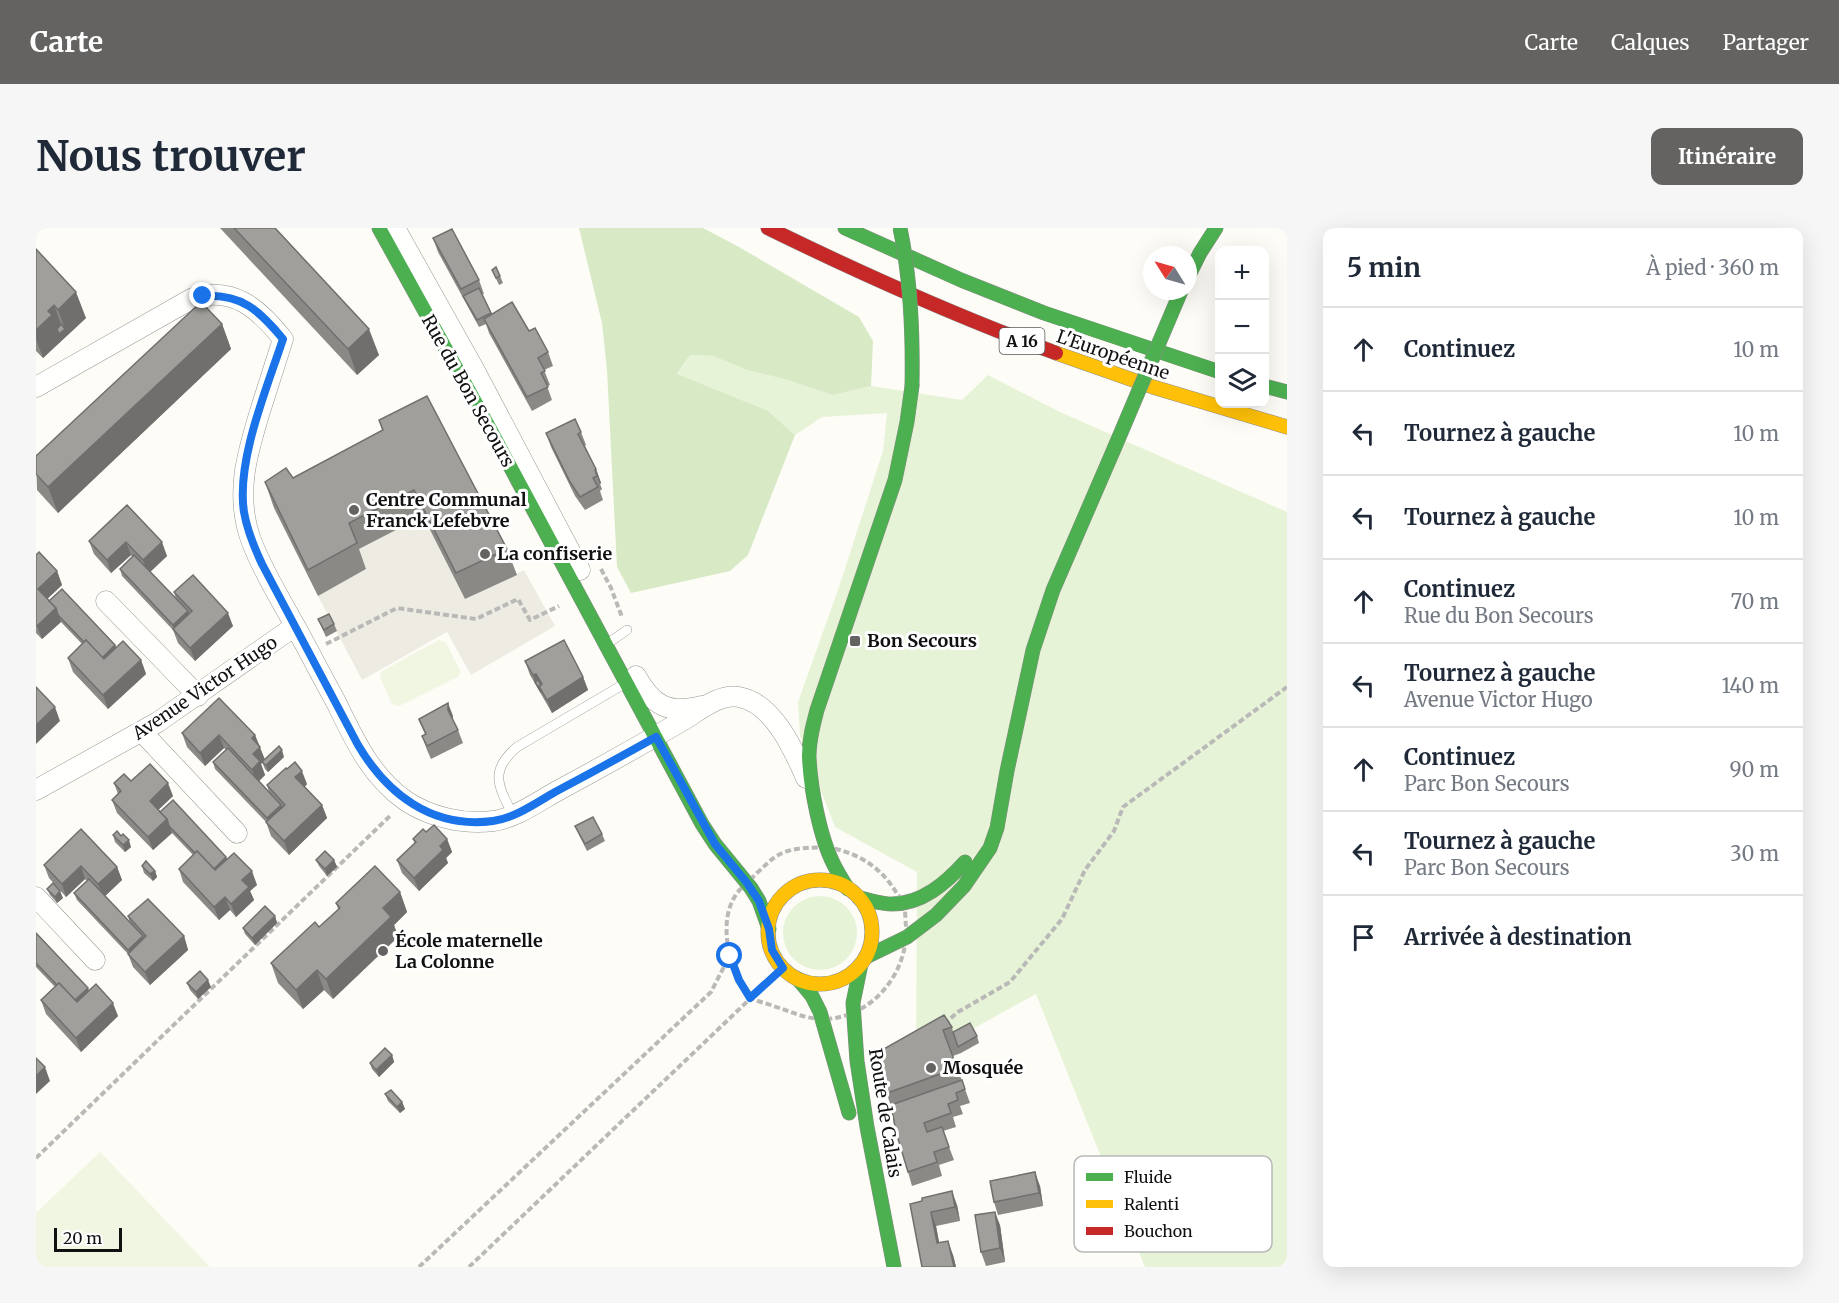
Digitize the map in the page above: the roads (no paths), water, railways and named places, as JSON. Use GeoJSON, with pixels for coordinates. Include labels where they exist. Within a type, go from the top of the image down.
{"type":"FeatureCollection","features":[{"type":"Feature","properties":{"kind":"main road","name":"Rue du Bon Secours"},"geometry":{"type":"LineString","coordinates":[[379,228],[579,595],[616,638]]}},
{"type":"Feature","properties":{"kind":"main road","name":"L'Européenne"},"geometry":{"type":"LineString","coordinates":[[768,228],[868,277],[1034,346],[1156,389],[1287,427]]}},
{"type":"Feature","properties":{"kind":"main road","name":"L'Européenne"},"geometry":{"type":"LineString","coordinates":[[845,228],[940,271],[1044,313],[1130,344],[1215,370]]}},
{"type":"Feature","properties":{"kind":"main road"},"geometry":{"type":"LineString","coordinates":[[863,961],[872,938],[871,924],[867,910],[833,864],[826,847],[814,797],[809,756],[813,723],[895,480],[908,422],[912,386],[912,307],[900,228]]}},
{"type":"Feature","properties":{"kind":"main road"},"geometry":{"type":"LineString","coordinates":[[1197,259],[1216,228]]}},
{"type":"Feature","properties":{"kind":"main road"},"geometry":{"type":"LineString","coordinates":[[1007,771],[985,832],[975,848],[957,871],[932,891],[904,903],[889,904],[853,893],[826,881],[814,881],[787,893],[773,912],[769,929],[772,950],[783,968],[798,979],[813,984],[835,982],[849,975],[863,961],[925,924],[945,906],[972,876],[990,848],[994,838],[1027,670],[1042,621],[1053,590],[1177,300]]}},
{"type":"Feature","properties":{"kind":"main road"},"geometry":{"type":"LineString","coordinates":[[1269,387],[1287,392]]}},
{"type":"Feature","properties":{"kind":"main road","name":"Rue du Bon Secours"},"geometry":{"type":"LineString","coordinates":[[631,680],[656,737],[715,844],[759,901],[769,929]]}},
{"type":"Feature","properties":{"kind":"main road","name":"Route de Calais"},"geometry":{"type":"LineString","coordinates":[[863,961],[853,1003],[856,1061],[894,1267]]}},
{"type":"Feature","properties":{"kind":"main road","name":"Route de Calais"},"geometry":{"type":"LineString","coordinates":[[798,979],[812,996],[820,1012],[851,1122]]}},
{"type":"Feature","properties":{"kind":"main road","name":"Route de Calais"},"geometry":{"type":"LineString","coordinates":[[856,1143],[881,1267]]}},
{"type":"Feature","properties":{"kind":"street","name":"Rue du Bon Secours"},"geometry":{"type":"LineString","coordinates":[[395,228],[536,484],[616,638],[631,680],[662,705],[686,709],[710,704]]}},
{"type":"Feature","properties":{"kind":"street"},"geometry":{"type":"LineString","coordinates":[[36,387],[193,298],[226,296],[258,311],[283,339],[250,444],[243,488],[244,513],[257,553],[295,626]]}},
{"type":"Feature","properties":{"kind":"street"},"geometry":{"type":"LineString","coordinates":[[106,601],[198,696]]}},
{"type":"Feature","properties":{"kind":"street","name":"Avenue Victor Hugo"},"geometry":{"type":"LineString","coordinates":[[36,790],[142,732],[198,696],[295,626],[366,759],[386,784],[406,801],[430,813],[461,821],[494,821],[513,814],[656,737],[710,704]]}},
{"type":"Feature","properties":{"kind":"street"},"geometry":{"type":"LineString","coordinates":[[710,704],[726,697],[736,696],[747,699],[766,712],[790,742],[814,797]]}},
{"type":"Feature","properties":{"kind":"street"},"geometry":{"type":"LineString","coordinates":[[142,732],[237,832]]}},
{"type":"Feature","properties":{"kind":"street"},"geometry":{"type":"LineString","coordinates":[[36,897],[95,960]]}},
{"type":"Feature","properties":{"kind":"lane"},"geometry":{"type":"LineString","coordinates":[[513,814],[502,793],[498,778],[508,755],[517,747],[631,680]]}},
{"type":"Feature","properties":{"kind":"place","name":"Centre Communal Franck Lefebvre"},"geometry":{"type":"Point","coordinates":[354,510]}},
{"type":"Feature","properties":{"kind":"place","name":"La confiserie"},"geometry":{"type":"Point","coordinates":[485,554]}},
{"type":"Feature","properties":{"kind":"place","name":"Bon Secours"},"geometry":{"type":"Point","coordinates":[855,641]}},
{"type":"Feature","properties":{"kind":"place","name":"École maternelle La Colonne"},"geometry":{"type":"Point","coordinates":[383,951]}},
{"type":"Feature","properties":{"kind":"place","name":"Mosquée"},"geometry":{"type":"Point","coordinates":[931,1068]}}]}
